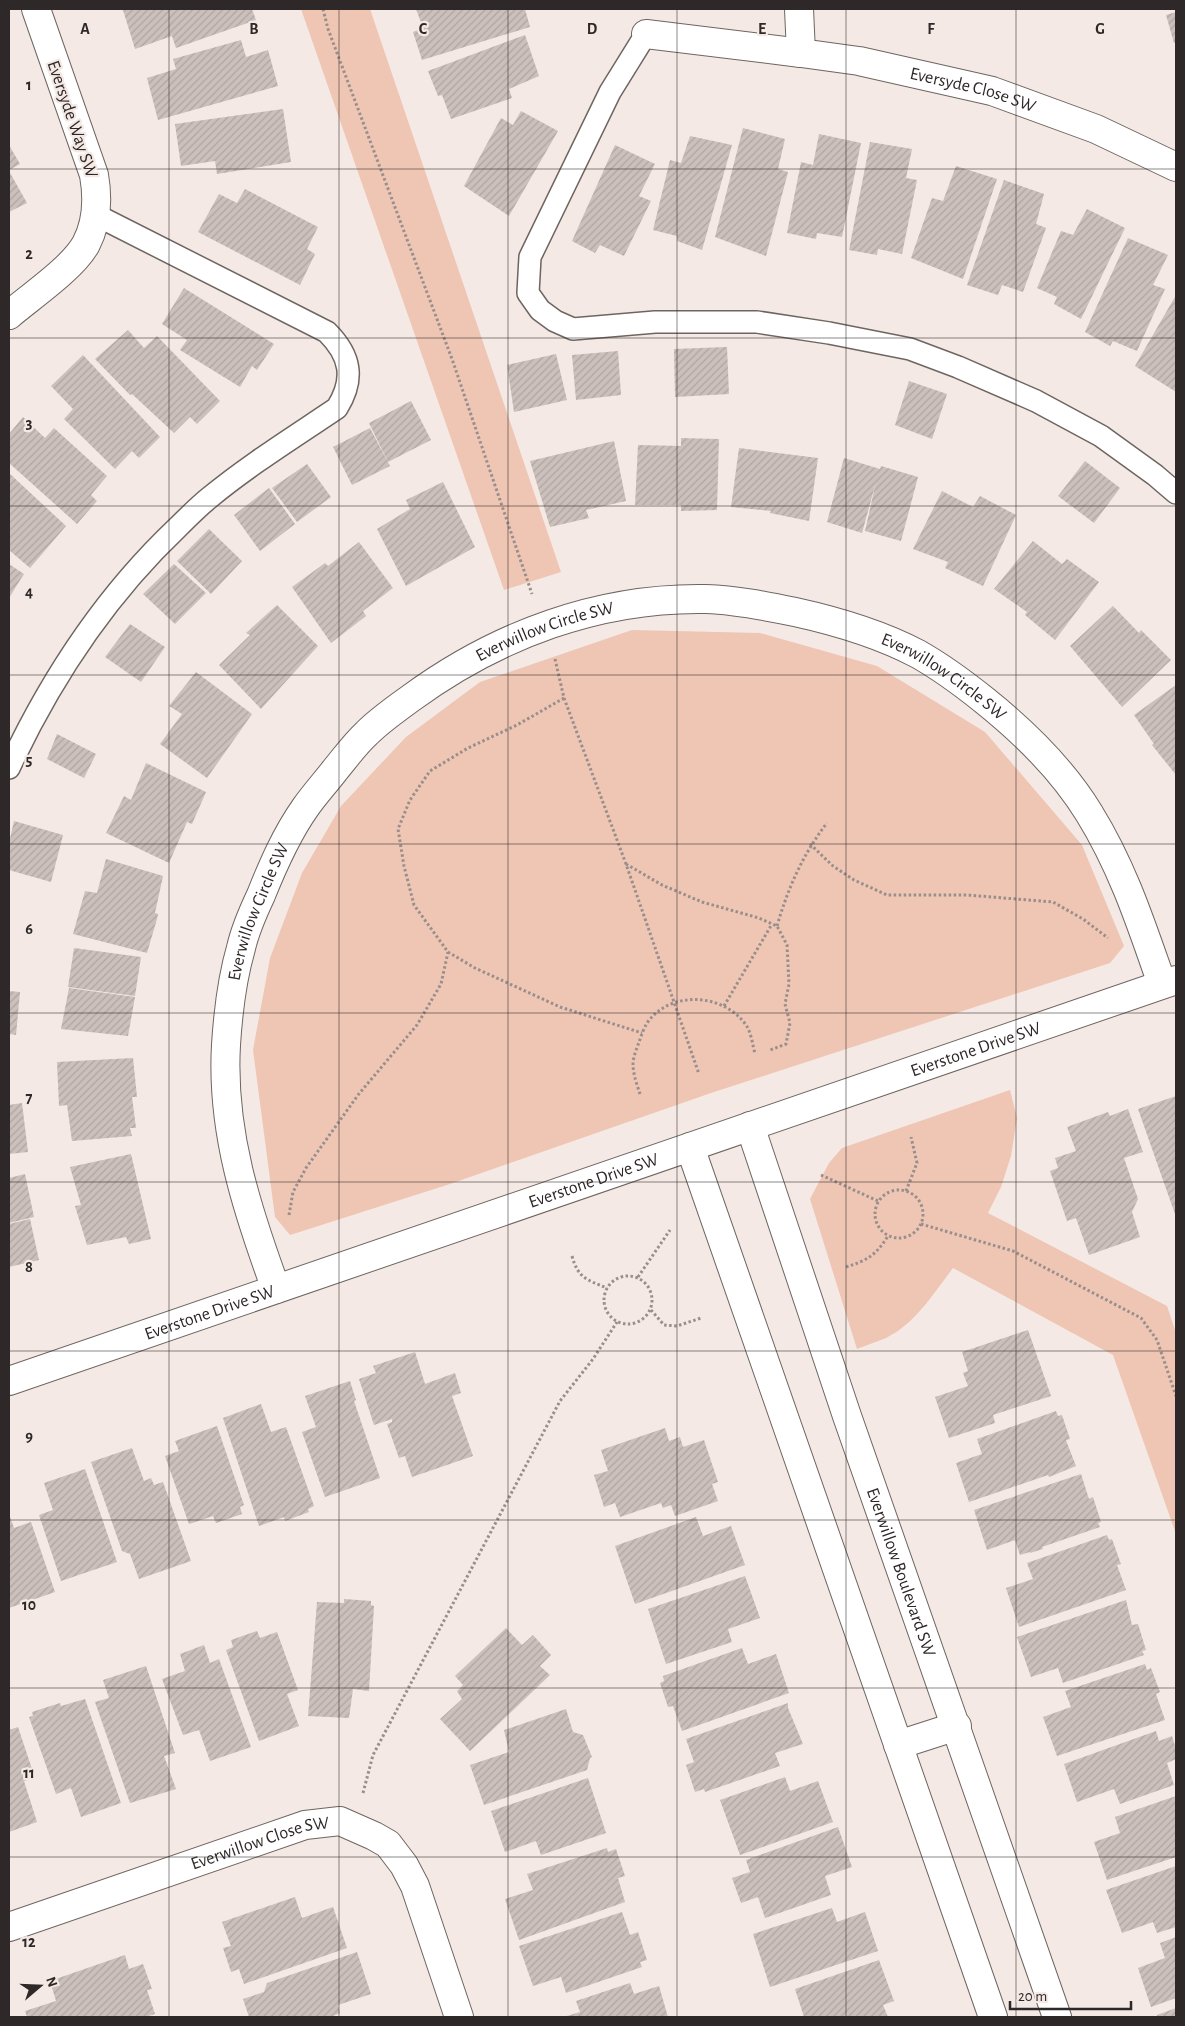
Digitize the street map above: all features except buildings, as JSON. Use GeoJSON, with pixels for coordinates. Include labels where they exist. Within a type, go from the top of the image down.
{"type":"FeatureCollection","features":[{"type":"Feature","properties":{"kind":"street","name":"Eversyde Way SW"},"geometry":{"type":"LineString","coordinates":[[9,315],[77,256],[86,244],[97,203],[94,176],[36,9]]}},
{"type":"Feature","properties":{"kind":"street"},"geometry":{"type":"LineString","coordinates":[[799,9],[801,52]]}},
{"type":"Feature","properties":{"kind":"street","name":"Eversyde Close SW"},"geometry":{"type":"LineString","coordinates":[[646,34],[801,52],[859,61],[992,91],[1096,129],[1176,167]]}},
{"type":"Feature","properties":{"kind":"street","name":"Everwillow Circle SW"},"geometry":{"type":"LineString","coordinates":[[276,1290],[246,1204],[232,1147],[226,1102],[226,1045],[232,994],[240,948],[255,908],[278,854],[303,810],[365,734],[396,709],[462,663],[496,645],[542,626],[607,609],[662,600],[708,599],[759,605],[823,618],[866,632],[917,654],[965,685],[1018,727],[1058,771],[1088,811],[1123,874],[1169,982]]}},
{"type":"Feature","properties":{"kind":"street","name":"Everstone Drive SW"},"geometry":{"type":"LineString","coordinates":[[9,1380],[276,1290],[1169,982]]}},
{"type":"Feature","properties":{"kind":"street","name":"Everwillow Boulevard SW"},"geometry":{"type":"LineString","coordinates":[[750,1126],[847,1416],[957,1726],[1057,2017]]}},
{"type":"Feature","properties":{"kind":"street"},"geometry":{"type":"LineString","coordinates":[[690,1147],[993,2017]]}},
{"type":"Feature","properties":{"kind":"street"},"geometry":{"type":"LineString","coordinates":[[898,1746],[957,1726]]}},
{"type":"Feature","properties":{"kind":"street","name":"Everwillow Close SW"},"geometry":{"type":"LineString","coordinates":[[9,1927],[305,1825],[340,1821],[388,1844],[404,1865],[415,1886],[459,2017]]}},
{"type":"Feature","properties":{"kind":"lane"},"geometry":{"type":"LineString","coordinates":[[646,34],[610,92],[530,257],[528,293],[540,310],[555,321],[573,329],[655,322],[757,322],[829,333],[910,349],[958,367],[1036,401],[1101,436],[1155,475],[1176,493]]}},
{"type":"Feature","properties":{"kind":"lane"},"geometry":{"type":"LineString","coordinates":[[9,768],[31,722],[63,667],[127,580],[166,538],[208,498],[336,408],[347,386],[349,374],[346,357],[338,343],[326,332],[94,214]]}},
{"type":"Feature","properties":{"kind":"path"},"geometry":{"type":"LineString","coordinates":[[323,9],[328,29],[452,359],[556,665],[564,698],[626,864],[699,1074]]}},
{"type":"Feature","properties":{"kind":"path"},"geometry":{"type":"LineString","coordinates":[[564,698],[518,725],[468,748],[430,771],[410,800],[398,829],[404,866],[414,905],[448,952],[475,968],[560,1006],[642,1033]]}},
{"type":"Feature","properties":{"kind":"path"},"geometry":{"type":"LineString","coordinates":[[777,926],[787,892],[810,844],[827,822]]}},
{"type":"Feature","properties":{"kind":"path"},"geometry":{"type":"LineString","coordinates":[[810,844],[833,866],[854,880],[887,895],[967,895],[1053,902],[1083,919],[1110,939]]}},
{"type":"Feature","properties":{"kind":"path"},"geometry":{"type":"LineString","coordinates":[[626,864],[662,885],[702,902],[759,918],[777,926],[788,945],[790,984],[785,1004],[790,1023],[786,1044],[770,1050]]}},
{"type":"Feature","properties":{"kind":"path"},"geometry":{"type":"LineString","coordinates":[[724,1006],[772,924]]}},
{"type":"Feature","properties":{"kind":"path"},"geometry":{"type":"LineString","coordinates":[[288,1216],[293,1192],[306,1168],[358,1095],[417,1024],[441,984],[448,952]]}},
{"type":"Feature","properties":{"kind":"path"},"geometry":{"type":"LineString","coordinates":[[640,1094],[633,1063],[642,1033],[650,1018],[664,1007],[674,1003],[686,999],[718,1002],[747,1025],[756,1054]]}},
{"type":"Feature","properties":{"kind":"path"},"geometry":{"type":"LineString","coordinates":[[906,1191],[917,1163],[912,1137]]}},
{"type":"Feature","properties":{"kind":"path"},"geometry":{"type":"LineString","coordinates":[[821,1175],[878,1201]]}},
{"type":"Feature","properties":{"kind":"path"},"geometry":{"type":"LineString","coordinates":[[899,1189],[906,1191],[914,1194],[920,1200],[924,1216],[921,1224],[910,1236],[895,1238],[888,1236],[876,1224],[875,1208],[878,1201],[891,1191],[899,1189]]}},
{"type":"Feature","properties":{"kind":"path"},"geometry":{"type":"LineString","coordinates":[[921,1224],[1013,1251],[1141,1318],[1157,1340],[1176,1396]]}},
{"type":"Feature","properties":{"kind":"path"},"geometry":{"type":"LineString","coordinates":[[638,1277],[670,1230]]}},
{"type":"Feature","properties":{"kind":"path"},"geometry":{"type":"LineString","coordinates":[[846,1267],[866,1260],[880,1247],[888,1236]]}},
{"type":"Feature","properties":{"kind":"path"},"geometry":{"type":"LineString","coordinates":[[572,1256],[576,1269],[585,1279],[607,1288]]}},
{"type":"Feature","properties":{"kind":"path"},"geometry":{"type":"LineString","coordinates":[[620,1277],[638,1277],[649,1287],[652,1294],[651,1310],[640,1322],[632,1325],[617,1322],[606,1310],[604,1295],[607,1288],[620,1277]]}},
{"type":"Feature","properties":{"kind":"path"},"geometry":{"type":"LineString","coordinates":[[651,1310],[664,1325],[677,1326],[701,1318]]}},
{"type":"Feature","properties":{"kind":"path"},"geometry":{"type":"LineString","coordinates":[[354,1827],[373,1755],[560,1401],[593,1359],[617,1322]]}},
{"type":"Feature","properties":{"kind":"shaded area"},"geometry":{"type":"Polygon","coordinates":[[[301,9],[370,9],[561,572],[504,590],[301,9]]]}},
{"type":"Feature","properties":{"kind":"shaded area"},"geometry":{"type":"Polygon","coordinates":[[[632,630],[760,633],[877,666],[985,732],[1082,845],[1124,946],[1110,963],[711,1093],[450,1184],[290,1235],[275,1217],[253,1050],[270,958],[302,873],[341,806],[406,737],[480,682],[632,630]]]}},
{"type":"Feature","properties":{"kind":"shaded area"},"geometry":{"type":"Polygon","coordinates":[[[1010,1090],[1017,1118],[1011,1156],[1001,1187],[988,1213],[1167,1306],[1176,1333],[1176,1534],[1113,1355],[953,1268],[923,1307],[897,1332],[857,1349],[810,1199],[829,1163],[842,1148],[1010,1090]]]}}]}
